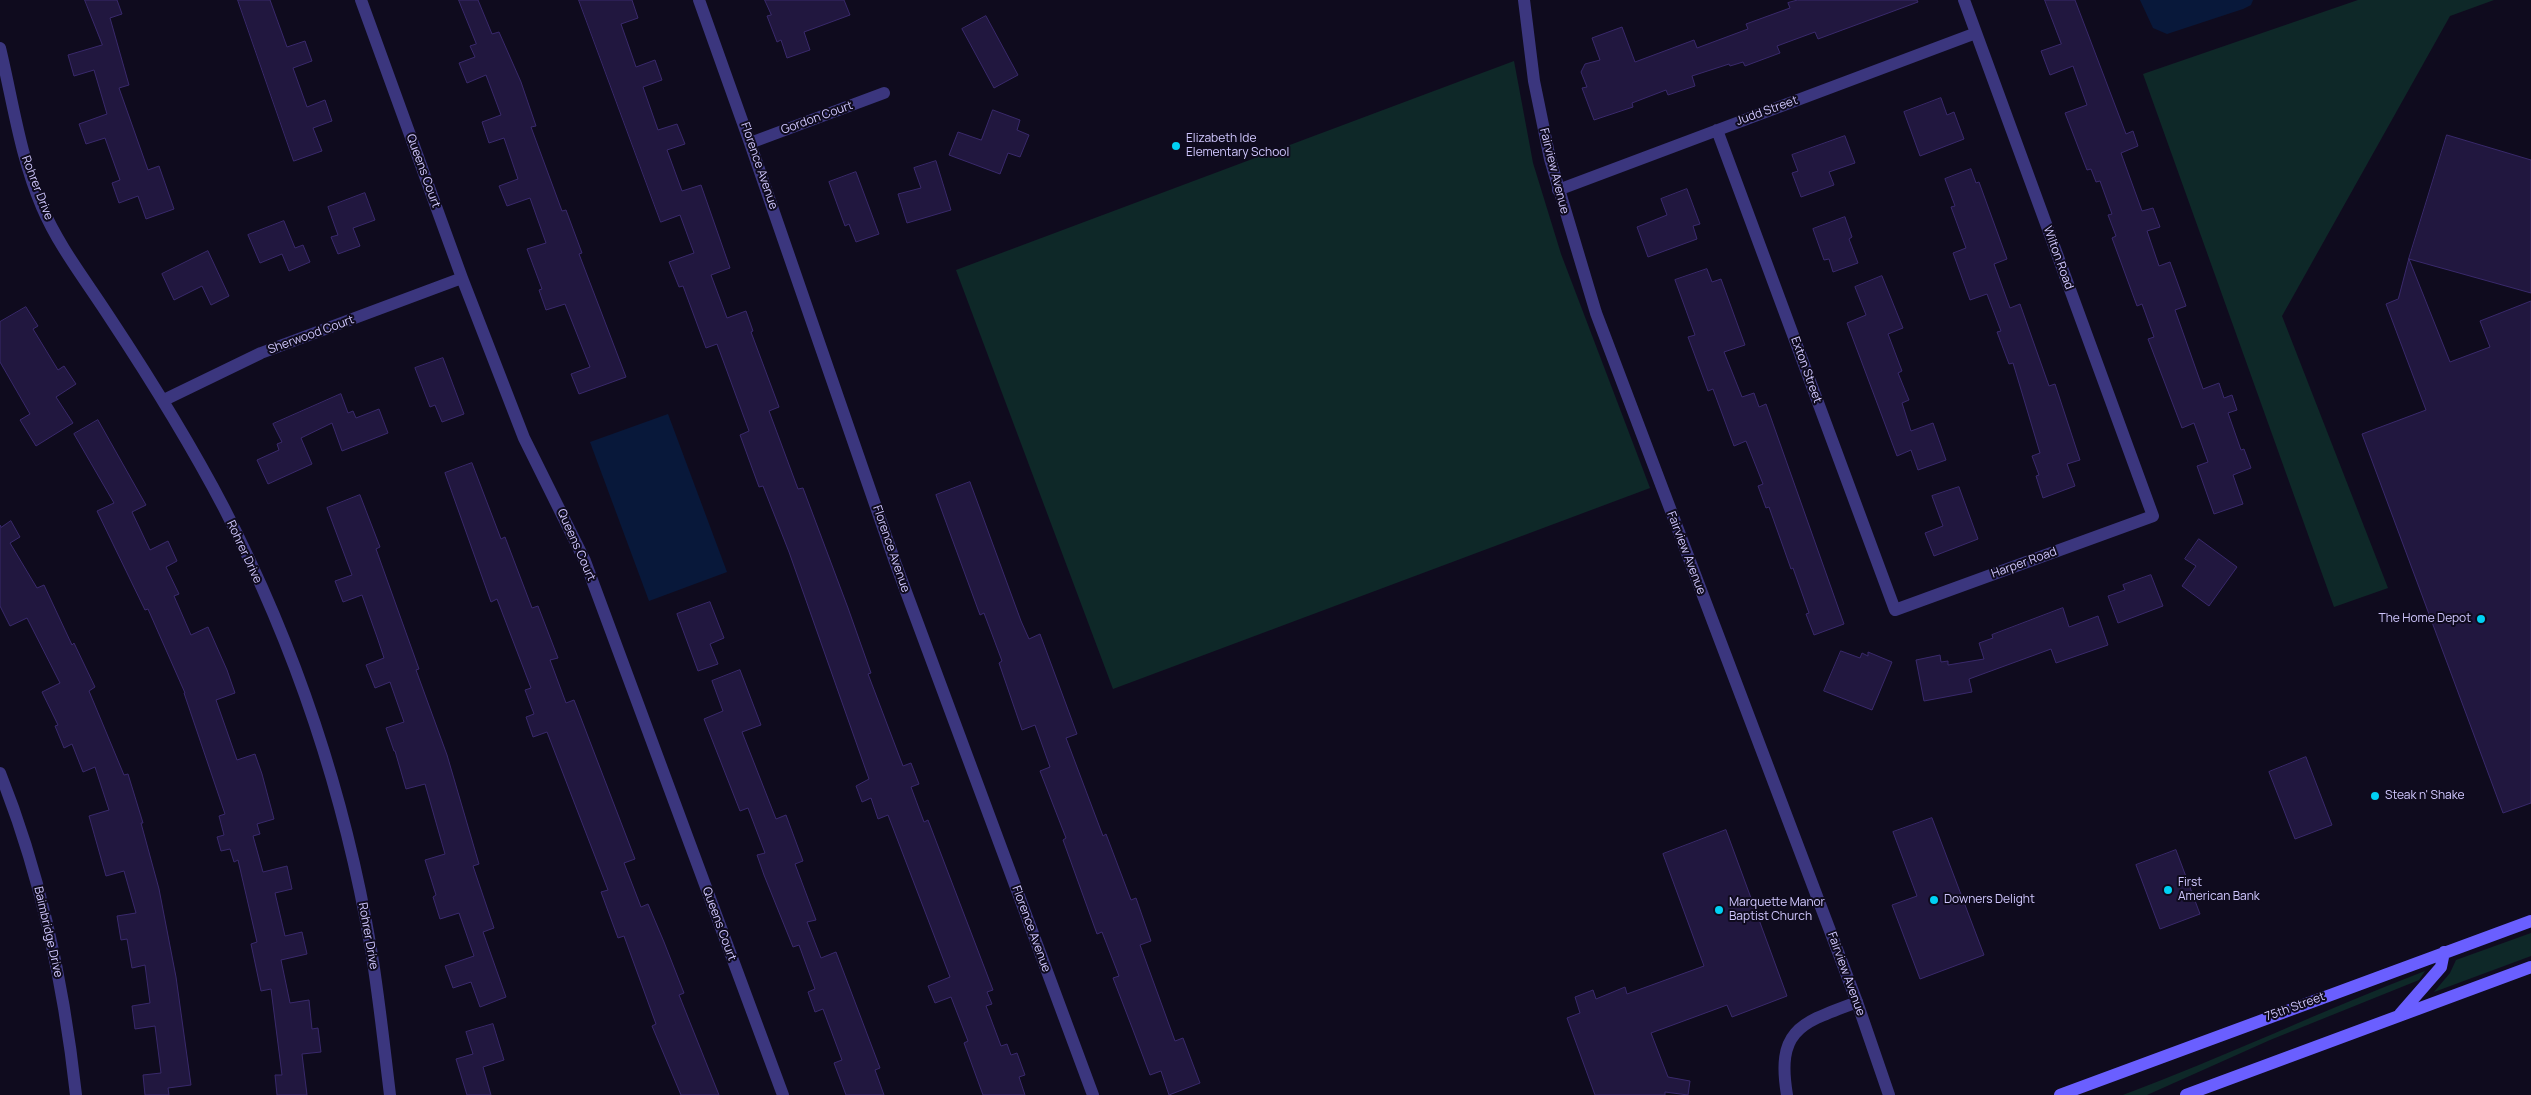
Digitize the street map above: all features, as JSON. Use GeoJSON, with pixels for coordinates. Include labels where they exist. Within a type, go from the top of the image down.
{"type":"FeatureCollection","features":[{"type":"Feature","properties":{"kind":"main road","name":"75th Street"},"geometry":{"type":"LineString","coordinates":[[2060,1095],[2531,921]]}},
{"type":"Feature","properties":{"kind":"main road"},"geometry":{"type":"LineString","coordinates":[[2398,1016],[2441,967],[2444,952]]}},
{"type":"Feature","properties":{"kind":"main road"},"geometry":{"type":"LineString","coordinates":[[2186,1095],[2531,967]]}},
{"type":"Feature","properties":{"kind":"street","name":"Queens Court"},"geometry":{"type":"LineString","coordinates":[[360,0],[462,278],[524,438],[585,561],[783,1095]]}},
{"type":"Feature","properties":{"kind":"street","name":"Florence Avenue"},"geometry":{"type":"LineString","coordinates":[[698,0],[750,143],[895,562],[1093,1095]]}},
{"type":"Feature","properties":{"kind":"street","name":"Fairview Avenue"},"geometry":{"type":"LineString","coordinates":[[1524,0],[1534,81],[1558,190],[1596,313],[1856,1002],[1889,1095]]}},
{"type":"Feature","properties":{"kind":"street","name":"Wilton Road"},"geometry":{"type":"LineString","coordinates":[[1964,0],[2153,516]]}},
{"type":"Feature","properties":{"kind":"street","name":"Judd Street"},"geometry":{"type":"LineString","coordinates":[[1558,190],[1976,33]]}},
{"type":"Feature","properties":{"kind":"street","name":"Rohrer Drive"},"geometry":{"type":"LineString","coordinates":[[0,48],[19,138],[42,208],[67,252],[164,400],[223,507],[264,594],[298,677],[328,769],[345,830],[371,949],[390,1095]]}},
{"type":"Feature","properties":{"kind":"street","name":"Gordon Court"},"geometry":{"type":"LineString","coordinates":[[750,143],[884,93]]}},
{"type":"Feature","properties":{"kind":"street","name":"Exton Street"},"geometry":{"type":"LineString","coordinates":[[1716,130],[1895,610]]}},
{"type":"Feature","properties":{"kind":"street","name":"Sherwood Court"},"geometry":{"type":"LineString","coordinates":[[164,400],[261,353],[462,278]]}},
{"type":"Feature","properties":{"kind":"street","name":"Harper Road"},"geometry":{"type":"LineString","coordinates":[[1895,610],[2153,516]]}},
{"type":"Feature","properties":{"kind":"street","name":"Baimbridge Drive"},"geometry":{"type":"LineString","coordinates":[[0,773],[33,872],[50,939],[70,1047],[76,1095]]}},
{"type":"Feature","properties":{"kind":"street"},"geometry":{"type":"LineString","coordinates":[[1787,1095],[1783,1061],[1787,1047],[1795,1034],[1819,1016],[1856,1002]]}},
{"type":"Feature","properties":{"kind":"green space"},"geometry":{"type":"Polygon","coordinates":[[[2358,0],[2494,0],[2450,16],[2282,316],[2388,588],[2334,607],[2143,74],[2358,0]]]}},
{"type":"Feature","properties":{"kind":"green space"},"geometry":{"type":"Polygon","coordinates":[[[1514,61],[1533,163],[1561,254],[1650,488],[1113,689],[956,270],[1514,61]]]}},
{"type":"Feature","properties":{"kind":"green space"},"geometry":{"type":"Polygon","coordinates":[[[2531,933],[2531,956],[2434,992],[2450,973],[2456,960],[2531,933]]]}},
{"type":"Feature","properties":{"kind":"green space"},"geometry":{"type":"Polygon","coordinates":[[[2425,971],[2419,980],[2270,1040],[2147,1095],[2123,1095],[2349,1001],[2425,971]]]}},
{"type":"Feature","properties":{"kind":"water"},"geometry":{"type":"Polygon","coordinates":[[[2140,0],[2253,0],[2251,5],[2243,9],[2167,34],[2153,28],[2140,0]]]}},
{"type":"Feature","properties":{"kind":"water"},"geometry":{"type":"Polygon","coordinates":[[[668,414],[727,572],[649,601],[590,442],[668,414]]]}},
{"type":"Feature","properties":{"kind":"building"},"geometry":{"type":"Polygon","coordinates":[[[85,0],[117,0],[122,14],[110,18],[129,85],[119,88],[148,170],[159,166],[174,209],[146,219],[138,196],[119,203],[112,183],[120,180],[105,138],[86,144],[79,124],[107,114],[94,70],[74,76],[68,55],[102,45],[85,0]]]}},
{"type":"Feature","properties":{"kind":"building"},"geometry":{"type":"Polygon","coordinates":[[[238,0],[270,0],[287,47],[305,41],[312,61],[293,68],[307,107],[325,100],[332,121],[313,128],[322,151],[294,161],[238,0]]]}},
{"type":"Feature","properties":{"kind":"building"},"geometry":{"type":"Polygon","coordinates":[[[459,0],[478,0],[492,34],[499,32],[521,82],[536,126],[531,127],[562,211],[566,210],[582,253],[579,254],[626,377],[579,394],[571,374],[590,367],[565,304],[546,310],[539,290],[542,289],[527,249],[546,243],[530,198],[507,206],[499,186],[518,179],[504,138],[489,143],[482,122],[501,115],[486,75],[467,83],[459,63],[475,57],[470,46],[476,44],[459,0]]]}},
{"type":"Feature","properties":{"kind":"building"},"geometry":{"type":"Polygon","coordinates":[[[579,0],[632,0],[638,18],[621,24],[636,67],[655,60],[662,80],[643,87],[658,130],[677,124],[685,144],[667,150],[682,191],[701,185],[730,268],[711,275],[727,318],[746,311],[753,331],[751,332],[779,407],[769,411],[798,489],[803,488],[871,673],[868,674],[903,766],[911,763],[919,784],[911,787],[924,822],[928,820],[993,990],[987,992],[992,1004],[986,1006],[1001,1046],[1007,1044],[1011,1055],[1017,1053],[1025,1075],[1019,1077],[1025,1095],[983,1095],[964,1043],[968,1041],[951,997],[935,1003],[928,986],[950,977],[888,815],[878,819],[871,798],[862,802],[856,786],[869,779],[789,552],[763,486],[759,487],[740,435],[749,431],[717,344],[706,348],[683,286],[679,287],[669,262],[694,253],[680,215],[661,222],[579,0]]]}},
{"type":"Feature","properties":{"kind":"building"},"geometry":{"type":"Polygon","coordinates":[[[765,0],[844,0],[850,15],[804,32],[810,50],[787,58],[781,40],[777,42],[767,16],[771,15],[765,0]]]}},
{"type":"Feature","properties":{"kind":"building"},"geometry":{"type":"Polygon","coordinates":[[[1798,0],[1917,0],[1918,2],[1818,39],[1815,32],[1777,46],[1780,53],[1745,66],[1743,62],[1730,66],[1729,64],[1692,76],[1695,86],[1668,95],[1666,90],[1632,103],[1633,107],[1594,120],[1582,88],[1587,87],[1581,72],[1585,64],[1600,60],[1592,38],[1622,27],[1635,62],[1694,40],[1697,48],[1748,29],[1746,24],[1790,8],[1788,3],[1798,0]]]}},
{"type":"Feature","properties":{"kind":"building"},"geometry":{"type":"Polygon","coordinates":[[[2045,0],[2075,0],[2126,134],[2133,131],[2138,146],[2121,153],[2142,211],[2153,208],[2160,227],[2147,231],[2159,266],[2170,262],[2186,306],[2175,310],[2203,389],[2219,383],[2224,398],[2232,395],[2237,410],[2228,413],[2241,450],[2244,449],[2251,468],[2233,475],[2243,504],[2214,514],[2197,466],[2208,462],[2194,423],[2182,428],[2148,339],[2154,337],[2142,304],[2137,306],[2112,238],[2116,236],[2108,215],[2112,214],[2100,181],[2096,182],[2091,169],[2087,170],[2065,113],[2087,105],[2073,66],[2050,75],[2041,51],[2061,44],[2045,0]]]}},
{"type":"Feature","properties":{"kind":"building"},"geometry":{"type":"Polygon","coordinates":[[[986,16],[1018,75],[994,88],[962,29],[986,16]]]}},
{"type":"Feature","properties":{"kind":"building"},"geometry":{"type":"Polygon","coordinates":[[[1941,98],[1947,115],[1954,112],[1964,139],[1920,156],[1904,112],[1941,98]]]}},
{"type":"Feature","properties":{"kind":"building"},"geometry":{"type":"Polygon","coordinates":[[[993,110],[1020,120],[1017,130],[1029,135],[1020,157],[1008,153],[1000,174],[949,155],[958,132],[981,140],[993,110]]]}},
{"type":"Feature","properties":{"kind":"building"},"geometry":{"type":"Polygon","coordinates":[[[2447,135],[2531,160],[2531,293],[2409,259],[2447,135]]]}},
{"type":"Feature","properties":{"kind":"building"},"geometry":{"type":"Polygon","coordinates":[[[1845,136],[1855,163],[1829,172],[1834,185],[1801,197],[1792,173],[1798,171],[1792,155],[1845,136]]]}},
{"type":"Feature","properties":{"kind":"building"},"geometry":{"type":"Polygon","coordinates":[[[936,161],[951,210],[907,223],[898,194],[921,188],[914,168],[936,161]]]}},
{"type":"Feature","properties":{"kind":"building"},"geometry":{"type":"Polygon","coordinates":[[[1971,169],[1976,183],[1979,182],[2007,259],[1994,264],[2010,308],[2020,304],[2049,386],[2055,384],[2080,460],[2067,464],[2075,486],[2043,498],[2036,476],[2039,475],[2032,456],[2040,453],[2013,363],[2009,364],[1997,332],[2001,331],[1987,294],[1970,300],[1953,253],[1966,248],[1951,207],[1955,206],[1945,179],[1971,169]]]}},
{"type":"Feature","properties":{"kind":"building"},"geometry":{"type":"Polygon","coordinates":[[[856,172],[879,234],[856,242],[849,224],[845,226],[829,182],[856,172]]]}},
{"type":"Feature","properties":{"kind":"building"},"geometry":{"type":"Polygon","coordinates":[[[1687,189],[1700,224],[1693,226],[1697,239],[1648,257],[1637,227],[1667,215],[1661,199],[1687,189]]]}},
{"type":"Feature","properties":{"kind":"building"},"geometry":{"type":"Polygon","coordinates":[[[365,193],[375,220],[353,228],[360,246],[338,254],[331,237],[338,235],[328,207],[365,193]]]}},
{"type":"Feature","properties":{"kind":"building"},"geometry":{"type":"Polygon","coordinates":[[[1845,217],[1852,237],[1849,239],[1858,263],[1833,272],[1829,259],[1824,260],[1813,229],[1845,217]]]}},
{"type":"Feature","properties":{"kind":"building"},"geometry":{"type":"Polygon","coordinates":[[[284,221],[295,248],[303,245],[310,262],[289,271],[282,254],[260,263],[248,235],[284,221]]]}},
{"type":"Feature","properties":{"kind":"building"},"geometry":{"type":"Polygon","coordinates":[[[208,251],[229,296],[211,305],[202,286],[174,300],[162,274],[208,251]]]}},
{"type":"Feature","properties":{"kind":"building","name":"The Home Depot"},"geometry":{"type":"Polygon","coordinates":[[[2409,259],[2450,362],[2490,347],[2480,321],[2531,301],[2531,803],[2503,813],[2362,434],[2426,410],[2386,304],[2398,299],[2409,259]]]}},
{"type":"Feature","properties":{"kind":"building"},"geometry":{"type":"Polygon","coordinates":[[[1707,269],[1712,282],[1721,279],[1745,345],[1724,352],[1742,397],[1754,393],[1759,407],[1766,404],[1844,624],[1814,635],[1806,614],[1809,613],[1793,568],[1791,569],[1769,507],[1766,508],[1758,486],[1763,484],[1746,441],[1734,446],[1713,389],[1708,391],[1688,337],[1695,335],[1675,280],[1707,269]]]}},
{"type":"Feature","properties":{"kind":"building"},"geometry":{"type":"Polygon","coordinates":[[[1882,276],[1903,328],[1888,334],[1902,371],[1898,373],[1909,400],[1902,403],[1911,431],[1933,423],[1946,460],[1918,470],[1911,450],[1897,456],[1847,323],[1866,315],[1855,287],[1882,276]]]}},
{"type":"Feature","properties":{"kind":"building"},"geometry":{"type":"Polygon","coordinates":[[[26,307],[38,326],[33,329],[58,370],[64,366],[76,384],[56,397],[73,423],[36,446],[20,420],[30,414],[0,362],[0,322],[26,307]]]}},
{"type":"Feature","properties":{"kind":"building"},"geometry":{"type":"Polygon","coordinates":[[[443,358],[464,414],[442,422],[435,405],[430,407],[415,368],[443,358]]]}},
{"type":"Feature","properties":{"kind":"building"},"geometry":{"type":"Polygon","coordinates":[[[341,394],[348,413],[353,411],[356,418],[379,409],[388,433],[342,451],[332,423],[301,438],[312,464],[268,484],[257,460],[279,450],[277,444],[282,442],[273,424],[341,394]]]}},
{"type":"Feature","properties":{"kind":"building"},"geometry":{"type":"Polygon","coordinates":[[[98,420],[146,505],[132,512],[150,550],[168,541],[177,561],[166,567],[179,594],[174,596],[191,635],[208,627],[227,670],[235,693],[216,700],[237,760],[255,754],[262,774],[274,819],[257,824],[260,834],[253,836],[263,872],[287,866],[292,889],[275,893],[285,936],[302,932],[307,954],[281,960],[290,1003],[309,1000],[312,1029],[318,1028],[321,1052],[302,1054],[307,1095],[277,1095],[275,1075],[282,1075],[271,989],[261,991],[251,944],[257,942],[238,860],[234,862],[230,849],[221,851],[217,837],[224,835],[219,816],[225,814],[185,693],[148,609],[145,610],[97,511],[114,503],[74,434],[98,420]]]}},
{"type":"Feature","properties":{"kind":"building"},"geometry":{"type":"Polygon","coordinates":[[[472,463],[501,539],[505,537],[532,608],[538,606],[558,658],[550,660],[566,703],[574,700],[635,859],[624,863],[641,907],[648,904],[664,942],[684,993],[679,995],[719,1095],[681,1095],[652,1026],[656,1024],[624,936],[618,938],[601,892],[608,890],[547,732],[533,737],[526,717],[534,714],[525,690],[531,688],[497,599],[491,602],[445,473],[472,463]]]}},
{"type":"Feature","properties":{"kind":"building"},"geometry":{"type":"Polygon","coordinates":[[[970,482],[1029,639],[1040,634],[1077,734],[1066,738],[1103,836],[1106,834],[1131,900],[1136,898],[1151,941],[1140,945],[1175,1041],[1183,1038],[1200,1083],[1169,1095],[1161,1071],[1150,1075],[1113,978],[1119,976],[1102,932],[1097,934],[1063,840],[1066,838],[1040,771],[1050,767],[1035,725],[1022,730],[999,663],[1002,661],[984,613],[980,615],[936,495],[970,482]]]}},
{"type":"Feature","properties":{"kind":"building"},"geometry":{"type":"Polygon","coordinates":[[[1959,487],[1978,539],[1934,556],[1925,533],[1943,526],[1932,496],[1959,487]]]}},
{"type":"Feature","properties":{"kind":"building"},"geometry":{"type":"Polygon","coordinates":[[[360,495],[380,547],[376,549],[419,669],[416,670],[447,755],[479,864],[473,866],[494,928],[483,932],[506,997],[480,1007],[471,982],[453,988],[445,966],[474,956],[459,913],[440,919],[433,897],[436,895],[425,860],[445,854],[425,784],[406,789],[386,728],[404,722],[390,682],[375,688],[366,665],[384,658],[377,637],[362,595],[343,602],[335,581],[352,575],[327,508],[360,495]]]}},
{"type":"Feature","properties":{"kind":"building"},"geometry":{"type":"Polygon","coordinates":[[[11,521],[20,537],[10,543],[37,588],[44,585],[72,645],[74,643],[95,687],[89,691],[124,775],[128,774],[143,823],[141,823],[159,889],[176,977],[191,1085],[168,1088],[169,1095],[145,1095],[143,1075],[161,1073],[155,1026],[135,1029],[132,1006],[150,1003],[145,965],[132,968],[127,939],[121,940],[117,916],[136,913],[124,871],[106,876],[89,816],[109,810],[95,767],[83,772],[72,744],[64,748],[55,726],[58,725],[42,692],[60,683],[27,618],[10,626],[0,606],[0,525],[1,527],[11,521]]]}},
{"type":"Feature","properties":{"kind":"building"},"geometry":{"type":"Polygon","coordinates":[[[2199,539],[2237,567],[2209,606],[2182,586],[2196,566],[2185,559],[2199,539]]]}},
{"type":"Feature","properties":{"kind":"building"},"geometry":{"type":"Polygon","coordinates":[[[2151,575],[2163,606],[2118,623],[2108,596],[2125,590],[2123,585],[2151,575]]]}},
{"type":"Feature","properties":{"kind":"building"},"geometry":{"type":"Polygon","coordinates":[[[710,602],[724,638],[710,644],[718,664],[698,671],[677,614],[710,602]]]}},
{"type":"Feature","properties":{"kind":"building"},"geometry":{"type":"Polygon","coordinates":[[[2063,608],[2069,627],[2098,616],[2108,645],[2056,663],[2051,649],[1969,679],[1972,692],[1924,701],[1916,660],[1940,655],[1941,662],[1948,661],[1948,665],[1984,659],[1979,643],[1993,638],[1992,635],[2063,608]]]}},
{"type":"Feature","properties":{"kind":"building"},"geometry":{"type":"Polygon","coordinates":[[[1841,651],[1860,658],[1862,653],[1868,656],[1868,652],[1892,662],[1872,710],[1824,691],[1841,651]]]}},
{"type":"Feature","properties":{"kind":"building"},"geometry":{"type":"Polygon","coordinates":[[[740,670],[761,725],[742,732],[776,819],[786,815],[803,861],[795,864],[816,920],[807,922],[821,958],[836,952],[880,1068],[875,1070],[884,1095],[846,1095],[834,1063],[842,1060],[823,1009],[815,1012],[808,992],[815,989],[799,945],[793,947],[757,855],[765,853],[748,808],[740,811],[704,719],[723,711],[712,681],[740,670]]]}},
{"type":"Feature","properties":{"kind":"building"},"geometry":{"type":"Polygon","coordinates":[[[2306,757],[2332,825],[2295,839],[2269,772],[2306,757]]]}},
{"type":"Feature","properties":{"kind":"building","name":"Downers Delight"},"geometry":{"type":"Polygon","coordinates":[[[1932,818],[1984,955],[1920,979],[1892,905],[1917,896],[1893,832],[1932,818]]]}},
{"type":"Feature","properties":{"kind":"building","name":"Marquette Manor Baptist Church"},"geometry":{"type":"Polygon","coordinates":[[[1726,830],[1787,996],[1732,1017],[1727,1005],[1651,1033],[1668,1077],[1690,1081],[1688,1095],[1665,1092],[1665,1095],[1595,1095],[1567,1018],[1580,1013],[1575,997],[1593,990],[1596,999],[1625,987],[1627,994],[1704,966],[1663,854],[1726,830]]]}},
{"type":"Feature","properties":{"kind":"building","name":"First American Bank"},"geometry":{"type":"Polygon","coordinates":[[[2176,850],[2200,914],[2160,929],[2136,865],[2176,850]]]}},
{"type":"Feature","properties":{"kind":"building"},"geometry":{"type":"Polygon","coordinates":[[[493,1024],[504,1060],[483,1067],[491,1095],[467,1095],[456,1059],[473,1054],[466,1032],[493,1024]]]}},
{"type":"Feature","properties":{"kind":"place","name":"Elizabeth Ide Elementary School"},"geometry":{"type":"Point","coordinates":[1176,146]}},
{"type":"Feature","properties":{"kind":"place","name":"The Home Depot"},"geometry":{"type":"Point","coordinates":[2481,619]}},
{"type":"Feature","properties":{"kind":"place","name":"Steak n' Shake"},"geometry":{"type":"Point","coordinates":[2375,796]}},
{"type":"Feature","properties":{"kind":"place","name":"First American Bank"},"geometry":{"type":"Point","coordinates":[2168,890]}},
{"type":"Feature","properties":{"kind":"place","name":"Downers Delight"},"geometry":{"type":"Point","coordinates":[1934,900]}},
{"type":"Feature","properties":{"kind":"place","name":"Marquette Manor Baptist Church"},"geometry":{"type":"Point","coordinates":[1719,910]}}]}
